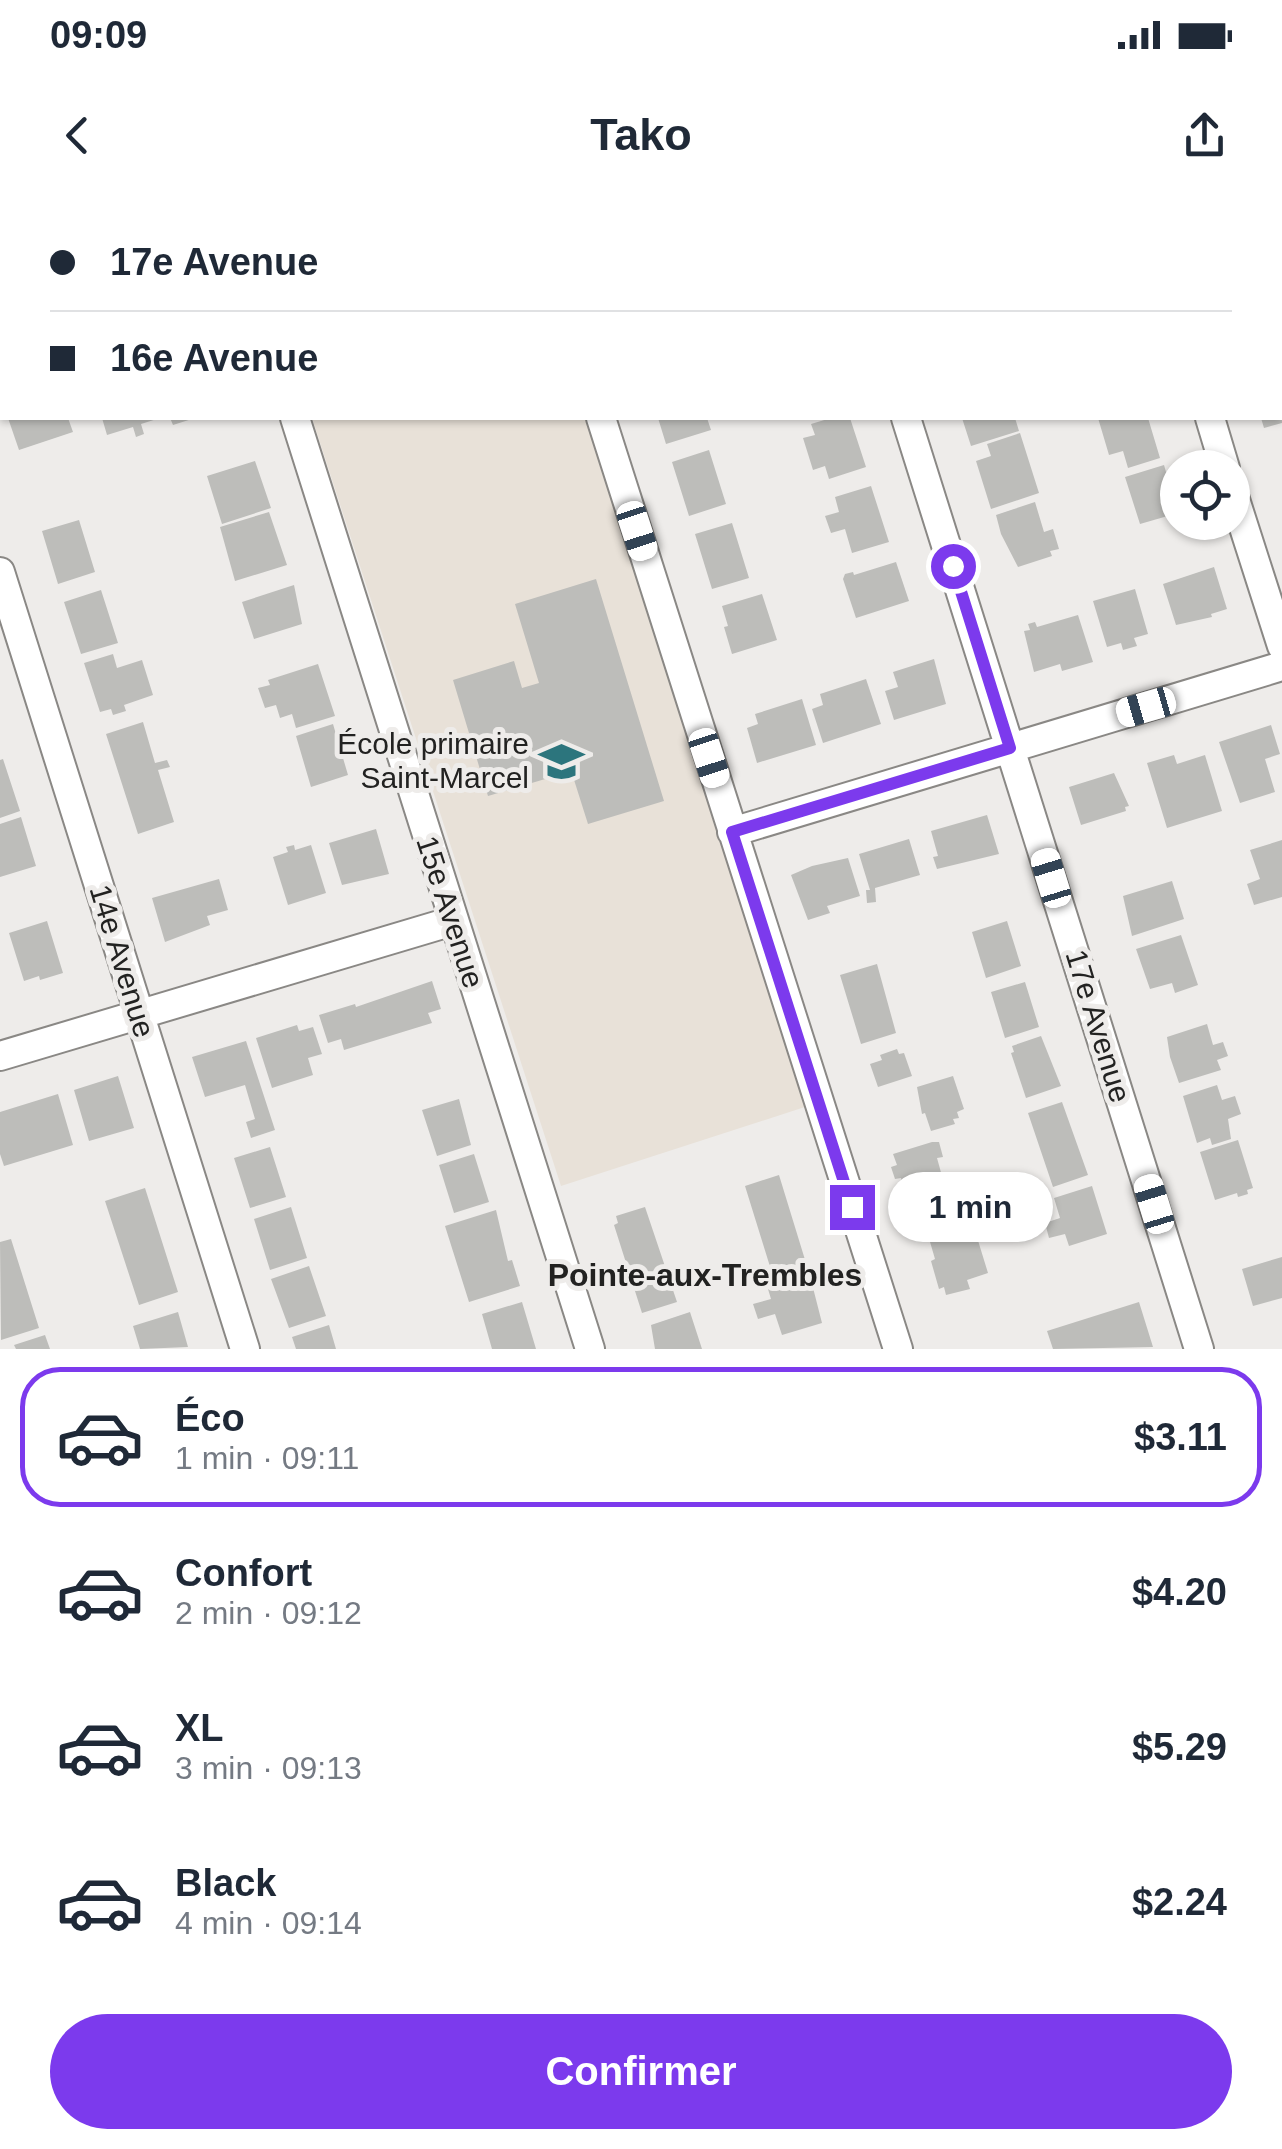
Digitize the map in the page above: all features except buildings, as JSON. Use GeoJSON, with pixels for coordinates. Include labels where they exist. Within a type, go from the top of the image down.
{"type":"FeatureCollection","features":[{"type":"Feature","properties":{"kind":"street","name":"15e Avenue"},"geometry":{"type":"LineString","coordinates":[[296,420],[590,1349]]}},
{"type":"Feature","properties":{"kind":"street"},"geometry":{"type":"LineString","coordinates":[[602,420],[898,1349]]}},
{"type":"Feature","properties":{"kind":"street","name":"17e Avenue"},"geometry":{"type":"LineString","coordinates":[[907,420],[1199,1349]]}},
{"type":"Feature","properties":{"kind":"street"},"geometry":{"type":"LineString","coordinates":[[1211,420],[1220,450]]}},
{"type":"Feature","properties":{"kind":"street"},"geometry":{"type":"LineString","coordinates":[[1248,540],[1282,646]]}},
{"type":"Feature","properties":{"kind":"street","name":"14e Avenue"},"geometry":{"type":"LineString","coordinates":[[0,572],[244,1349]]}},
{"type":"Feature","properties":{"kind":"street"},"geometry":{"type":"LineString","coordinates":[[732,832],[1282,666]]}},
{"type":"Feature","properties":{"kind":"street"},"geometry":{"type":"LineString","coordinates":[[0,1056],[453,921]]}},
{"type":"Feature","properties":{"kind":"shaded area","name":"École primaire Saint-Marcel"},"geometry":{"type":"Polygon","coordinates":[[[313,420],[590,420],[811,1105],[561,1186],[313,420]]]}},
{"type":"Feature","properties":{"kind":"place","name":"École primaire Saint-Marcel"},"geometry":{"type":"Point","coordinates":[562,761]}},
{"type":"Feature","properties":{"kind":"district","name":"Pointe-aux-Trembles"},"geometry":{"type":"Point","coordinates":[705,1275]}},
{"type":"Feature","properties":{"kind":"route"},"geometry":{"type":"LineString","coordinates":[[852,1207],[732,832],[1010,748],[953,566]]}}]}
